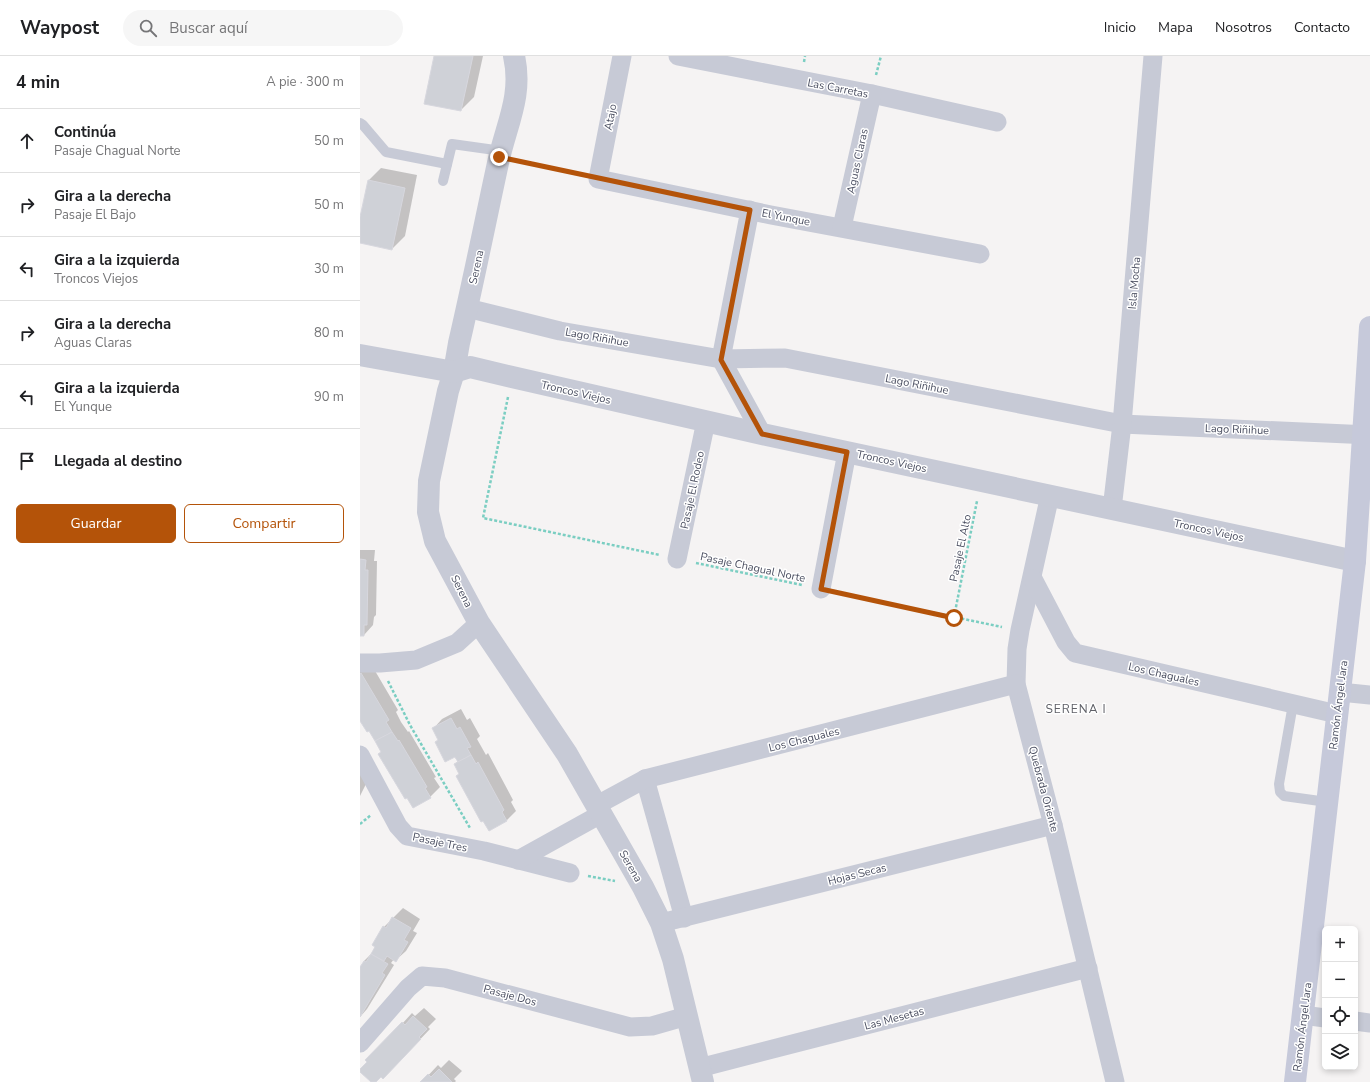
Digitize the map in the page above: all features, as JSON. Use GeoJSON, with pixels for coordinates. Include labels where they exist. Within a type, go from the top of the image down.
{"type":"FeatureCollection","features":[{"type":"Feature","properties":{"kind":"main road","name":"Ramón Ángel Jara"},"geometry":{"type":"LineString","coordinates":[[1296,1082],[1355,561],[1366,435],[1370,327]]}},
{"type":"Feature","properties":{"kind":"street","name":"Serena"},"geometry":{"type":"LineString","coordinates":[[514,56],[517,70],[516,94],[501,154],[454,372],[449,384],[429,481],[428,512],[436,541],[479,623],[567,754],[643,887],[661,923],[673,959],[701,1075]]}},
{"type":"Feature","properties":{"kind":"street","name":"Atajo"},"geometry":{"type":"LineString","coordinates":[[598,179],[622,56]]}},
{"type":"Feature","properties":{"kind":"street","name":"Las Carretas"},"geometry":{"type":"LineString","coordinates":[[678,56],[872,94],[998,122]]}},
{"type":"Feature","properties":{"kind":"street","name":"Isla Mocha"},"geometry":{"type":"LineString","coordinates":[[1112,509],[1122,424],[1153,56]]}},
{"type":"Feature","properties":{"kind":"street","name":"Aguas Claras"},"geometry":{"type":"LineString","coordinates":[[842,228],[872,94]]}},
{"type":"Feature","properties":{"kind":"street","name":"El Yunque"},"geometry":{"type":"LineString","coordinates":[[598,179],[771,215],[980,254]]}},
{"type":"Feature","properties":{"kind":"street"},"geometry":{"type":"LineString","coordinates":[[750,210],[721,360],[762,434]]}},
{"type":"Feature","properties":{"kind":"street","name":"Lago Riñihue"},"geometry":{"type":"LineString","coordinates":[[467,308],[560,331],[721,360],[784,358],[1122,424],[1366,435]]}},
{"type":"Feature","properties":{"kind":"street","name":"Troncos Viejos"},"geometry":{"type":"LineString","coordinates":[[360,355],[454,372],[470,367],[762,434],[1355,561]]}},
{"type":"Feature","properties":{"kind":"street","name":"Pasaje El Rodeo"},"geometry":{"type":"LineString","coordinates":[[677,559],[706,421]]}},
{"type":"Feature","properties":{"kind":"street"},"geometry":{"type":"LineString","coordinates":[[821,589],[847,452]]}},
{"type":"Feature","properties":{"kind":"street","name":"Quebrada Oriente"},"geometry":{"type":"LineString","coordinates":[[1050,495],[1033,579],[1020,630],[1017,649],[1016,684],[1053,825],[1115,1082]]}},
{"type":"Feature","properties":{"kind":"street","name":"Los Chaguales"},"geometry":{"type":"LineString","coordinates":[[1033,579],[1066,642],[1075,653],[1337,714]]}},
{"type":"Feature","properties":{"kind":"street"},"geometry":{"type":"LineString","coordinates":[[360,664],[380,664],[416,660],[457,643],[479,623]]}},
{"type":"Feature","properties":{"kind":"street","name":"Los Chaguales"},"geometry":{"type":"LineString","coordinates":[[599,810],[645,779],[1016,684]]}},
{"type":"Feature","properties":{"kind":"street"},"geometry":{"type":"LineString","coordinates":[[1340,692],[1370,696]]}},
{"type":"Feature","properties":{"kind":"street","name":"Pasaje Tres"},"geometry":{"type":"LineString","coordinates":[[360,755],[398,826],[407,836],[484,851],[570,873]]}},
{"type":"Feature","properties":{"kind":"street"},"geometry":{"type":"LineString","coordinates":[[645,779],[684,918]]}},
{"type":"Feature","properties":{"kind":"street"},"geometry":{"type":"LineString","coordinates":[[518,860],[599,810]]}},
{"type":"Feature","properties":{"kind":"street","name":"Hojas Secas"},"geometry":{"type":"LineString","coordinates":[[661,923],[1053,825]]}},
{"type":"Feature","properties":{"kind":"street","name":"Las Mesetas"},"geometry":{"type":"LineString","coordinates":[[701,1075],[1088,968]]}},
{"type":"Feature","properties":{"kind":"street","name":"Pasaje Dos"},"geometry":{"type":"LineString","coordinates":[[360,1043],[408,988],[422,976],[445,978],[630,1026],[652,1026],[687,1016]]}},
{"type":"Feature","properties":{"kind":"street"},"geometry":{"type":"LineString","coordinates":[[1303,1015],[1322,1018]]}},
{"type":"Feature","properties":{"kind":"street"},"geometry":{"type":"LineString","coordinates":[[1358,1022],[1370,1023]]}},
{"type":"Feature","properties":{"kind":"lane"},"geometry":{"type":"LineString","coordinates":[[360,123],[363,124],[386,152],[447,164]]}},
{"type":"Feature","properties":{"kind":"lane"},"geometry":{"type":"LineString","coordinates":[[443,181],[452,144],[501,154]]}},
{"type":"Feature","properties":{"kind":"lane"},"geometry":{"type":"LineString","coordinates":[[1293,704],[1279,784],[1280,792],[1284,796],[1327,802]]}},
{"type":"Feature","properties":{"kind":"path"},"geometry":{"type":"LineString","coordinates":[[501,154],[598,179]]}},
{"type":"Feature","properties":{"kind":"path","name":"Pasaje Chagual Norte"},"geometry":{"type":"LineString","coordinates":[[512,377],[483,518],[954,618],[1020,630]]}},
{"type":"Feature","properties":{"kind":"path","name":"Pasaje El Alto"},"geometry":{"type":"LineString","coordinates":[[954,618],[982,481]]}},
{"type":"Feature","properties":{"kind":"path"},"geometry":{"type":"LineString","coordinates":[[380,664],[410,725],[484,851]]}},
{"type":"Feature","properties":{"kind":"path"},"geometry":{"type":"LineString","coordinates":[[570,873],[643,887]]}},
{"type":"Feature","properties":{"kind":"building"},"geometry":{"type":"Polygon","coordinates":[[[434,56],[473,56],[461,111],[424,104],[434,56]]]}},
{"type":"Feature","properties":{"kind":"building"},"geometry":{"type":"Polygon","coordinates":[[[368,180],[405,188],[392,250],[360,243],[360,217],[368,180]]]}},
{"type":"Feature","properties":{"kind":"building"},"geometry":{"type":"Polygon","coordinates":[[[360,559],[366,560],[365,570],[368,570],[367,625],[364,625],[364,636],[360,636],[360,559]]]}},
{"type":"Feature","properties":{"kind":"building"},"geometry":{"type":"Polygon","coordinates":[[[361,673],[389,720],[386,722],[392,732],[375,741],[360,721],[361,673]]]}},
{"type":"Feature","properties":{"kind":"building"},"geometry":{"type":"Polygon","coordinates":[[[451,718],[457,729],[460,727],[471,747],[467,748],[471,755],[458,762],[455,757],[445,762],[435,742],[438,740],[432,728],[451,718]]]}},
{"type":"Feature","properties":{"kind":"building"},"geometry":{"type":"Polygon","coordinates":[[[392,732],[398,741],[399,740],[427,787],[425,788],[431,798],[413,808],[407,798],[405,799],[378,754],[381,752],[375,741],[392,732]]]}},
{"type":"Feature","properties":{"kind":"building"},"geometry":{"type":"Polygon","coordinates":[[[471,755],[476,764],[478,762],[504,810],[502,812],[507,821],[489,831],[483,821],[481,822],[456,776],[459,774],[454,764],[471,755]]]}},
{"type":"Feature","properties":{"kind":"building"},"geometry":{"type":"Polygon","coordinates":[[[392,917],[411,928],[404,940],[408,942],[396,962],[387,956],[384,961],[371,954],[375,947],[372,945],[383,926],[386,928],[392,917]]]}},
{"type":"Feature","properties":{"kind":"building"},"geometry":{"type":"Polygon","coordinates":[[[371,954],[388,964],[382,973],[385,975],[360,1017],[360,967],[364,961],[366,962],[371,954]]]}},
{"type":"Feature","properties":{"kind":"building"},"geometry":{"type":"Polygon","coordinates":[[[413,1016],[427,1029],[419,1037],[421,1039],[383,1079],[381,1077],[376,1082],[371,1082],[360,1072],[360,1069],[367,1062],[365,1060],[402,1022],[405,1025],[413,1016]]]}},
{"type":"Feature","properties":{"kind":"building"},"geometry":{"type":"Polygon","coordinates":[[[439,1069],[452,1082],[420,1082],[428,1074],[431,1077],[439,1069]]]}},
{"type":"Feature","properties":{"kind":"district","name":"SERENA I"},"geometry":{"type":"Point","coordinates":[1076,709]}},
{"type":"Feature","properties":{"kind":"route"},"geometry":{"type":"LineString","coordinates":[[499,157],[750,210],[721,360],[762,434],[847,452],[821,589],[954,618]]}}]}
